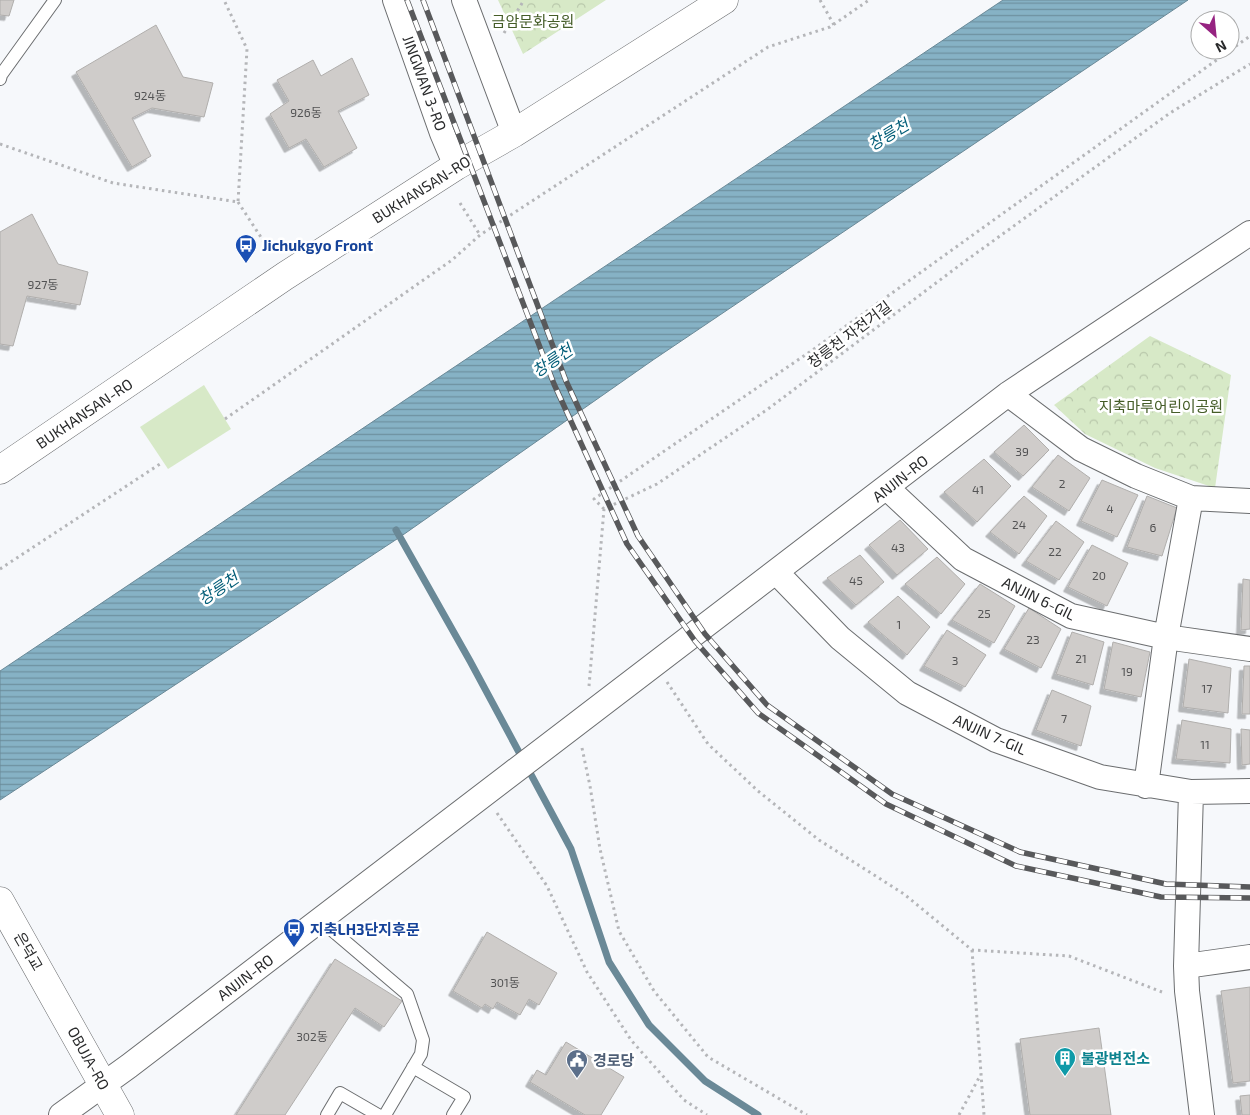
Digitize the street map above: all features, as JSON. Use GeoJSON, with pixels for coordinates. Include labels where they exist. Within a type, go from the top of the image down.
{"type":"FeatureCollection","features":[{"type":"Feature","properties":{"kind":"main road","name":"BUKHANSAN-RO"},"geometry":{"type":"LineString","coordinates":[[0,470],[285,276],[456,166],[514,132],[724,0]]}},
{"type":"Feature","properties":{"kind":"main road","name":"은덕교"},"geometry":{"type":"LineString","coordinates":[[0,901],[57,1001]]}},
{"type":"Feature","properties":{"kind":"main road","name":"OBUJA-RO"},"geometry":{"type":"LineString","coordinates":[[57,1001],[120,1115]]}},
{"type":"Feature","properties":{"kind":"street","name":"JINGWAN 3-RO"},"geometry":{"type":"LineString","coordinates":[[395,0],[442,133],[456,166]]}},
{"type":"Feature","properties":{"kind":"street"},"geometry":{"type":"LineString","coordinates":[[464,0],[514,132]]}},
{"type":"Feature","properties":{"kind":"street","name":"ANJIN-RO"},"geometry":{"type":"LineString","coordinates":[[61,1115],[500,783],[570,741],[777,572],[1008,394],[1250,232]]}},
{"type":"Feature","properties":{"kind":"street"},"geometry":{"type":"LineString","coordinates":[[1008,394],[1081,449],[1136,476],[1191,498],[1250,501]]}},
{"type":"Feature","properties":{"kind":"street","name":"ANJIN 6-GIL"},"geometry":{"type":"LineString","coordinates":[[887,488],[963,560],[1071,616],[1166,637],[1250,649]]}},
{"type":"Feature","properties":{"kind":"street"},"geometry":{"type":"LineString","coordinates":[[1146,786],[1166,637],[1191,498]]}},
{"type":"Feature","properties":{"kind":"street","name":"ANJIN 7-GIL"},"geometry":{"type":"LineString","coordinates":[[777,572],[840,638],[907,693],[996,740],[1100,777],[1191,792],[1250,791]]}},
{"type":"Feature","properties":{"kind":"street"},"geometry":{"type":"LineString","coordinates":[[1191,792],[1186,966],[1187,991],[1202,1115]]}},
{"type":"Feature","properties":{"kind":"street"},"geometry":{"type":"LineString","coordinates":[[1186,966],[1250,957]]}},
{"type":"Feature","properties":{"kind":"lane"},"geometry":{"type":"LineString","coordinates":[[0,79],[55,0]]}},
{"type":"Feature","properties":{"kind":"lane"},"geometry":{"type":"LineString","coordinates":[[320,920],[407,994],[423,1040],[421,1054],[385,1115]]}},
{"type":"Feature","properties":{"kind":"lane"},"geometry":{"type":"LineString","coordinates":[[413,1067],[464,1097],[454,1115]]}},
{"type":"Feature","properties":{"kind":"lane"},"geometry":{"type":"LineString","coordinates":[[327,1115],[340,1093],[378,1115]]}},
{"type":"Feature","properties":{"kind":"path"},"geometry":{"type":"LineString","coordinates":[[224,0],[247,49],[238,202],[268,248]]}},
{"type":"Feature","properties":{"kind":"path"},"geometry":{"type":"LineString","coordinates":[[504,33],[524,0]]}},
{"type":"Feature","properties":{"kind":"path"},"geometry":{"type":"LineString","coordinates":[[820,0],[834,25]]}},
{"type":"Feature","properties":{"kind":"path"},"geometry":{"type":"LineString","coordinates":[[225,419],[452,260],[480,235],[768,47],[834,25],[869,0]]}},
{"type":"Feature","properties":{"kind":"path"},"geometry":{"type":"LineString","coordinates":[[589,689],[604,509],[594,499],[814,350],[1250,36]]}},
{"type":"Feature","properties":{"kind":"path","name":"창릉천 자전거길"},"geometry":{"type":"LineString","coordinates":[[604,509],[657,484],[768,410],[964,262],[1170,113],[1250,64]]}},
{"type":"Feature","properties":{"kind":"path"},"geometry":{"type":"LineString","coordinates":[[0,144],[113,183],[238,202]]}},
{"type":"Feature","properties":{"kind":"path"},"geometry":{"type":"LineString","coordinates":[[460,203],[480,235]]}},
{"type":"Feature","properties":{"kind":"path"},"geometry":{"type":"LineString","coordinates":[[0,569],[163,462]]}},
{"type":"Feature","properties":{"kind":"path"},"geometry":{"type":"LineString","coordinates":[[665,680],[708,744],[758,791],[819,840],[904,894],[972,950],[1069,956],[1162,992]]}},
{"type":"Feature","properties":{"kind":"path"},"geometry":{"type":"LineString","coordinates":[[570,741],[590,786],[600,849],[618,932],[654,991],[708,1058],[807,1115]]}},
{"type":"Feature","properties":{"kind":"path"},"geometry":{"type":"LineString","coordinates":[[495,810],[547,886],[587,972],[632,1040],[684,1100],[707,1115]]}},
{"type":"Feature","properties":{"kind":"path"},"geometry":{"type":"LineString","coordinates":[[972,950],[984,1115]]}},
{"type":"Feature","properties":{"kind":"path"},"geometry":{"type":"LineString","coordinates":[[959,1115],[982,1072]]}},
{"type":"Feature","properties":{"kind":"green space","name":"금암문화공원"},"geometry":{"type":"Polygon","coordinates":[[[498,0],[606,0],[523,54],[498,0]]]}},
{"type":"Feature","properties":{"kind":"green space","name":"지축마루어린이공원"},"geometry":{"type":"Polygon","coordinates":[[[1150,336],[1231,375],[1215,488],[1155,468],[1085,434],[1054,405],[1150,336]]]}},
{"type":"Feature","properties":{"kind":"green space"},"geometry":{"type":"Polygon","coordinates":[[[204,385],[231,429],[168,469],[140,427],[204,385]]]}},
{"type":"Feature","properties":{"kind":"water","name":"창릉천"},"geometry":{"type":"Polygon","coordinates":[[[1003,0],[1188,0],[653,360],[400,537],[0,800],[0,671],[1003,0]]]}},
{"type":"Feature","properties":{"kind":"building"},"geometry":{"type":"Polygon","coordinates":[[[0,0],[14,0],[9,16],[0,15],[0,0]]]}},
{"type":"Feature","properties":{"kind":"building"},"geometry":{"type":"Polygon","coordinates":[[[156,25],[183,77],[213,83],[204,117],[152,108],[132,118],[151,156],[132,167],[76,72],[156,25]]]}},
{"type":"Feature","properties":{"kind":"building"},"geometry":{"type":"Polygon","coordinates":[[[352,58],[369,95],[338,111],[357,148],[324,167],[306,139],[289,148],[270,114],[289,101],[277,80],[313,60],[321,76],[352,58]]]}},
{"type":"Feature","properties":{"kind":"building"},"geometry":{"type":"Polygon","coordinates":[[[32,214],[58,264],[88,272],[80,305],[27,296],[13,346],[0,344],[0,232],[32,214]]]}},
{"type":"Feature","properties":{"kind":"building"},"geometry":{"type":"Polygon","coordinates":[[[1024,425],[1049,450],[1023,476],[994,452],[1024,425]]]}},
{"type":"Feature","properties":{"kind":"building"},"geometry":{"type":"Polygon","coordinates":[[[1058,455],[1090,478],[1069,511],[1032,487],[1058,455]]]}},
{"type":"Feature","properties":{"kind":"building"},"geometry":{"type":"Polygon","coordinates":[[[984,459],[1011,486],[977,522],[944,492],[984,459]]]}},
{"type":"Feature","properties":{"kind":"building"},"geometry":{"type":"Polygon","coordinates":[[[1102,480],[1138,495],[1117,537],[1081,521],[1102,480]]]}},
{"type":"Feature","properties":{"kind":"building"},"geometry":{"type":"Polygon","coordinates":[[[1024,496],[1047,516],[1019,554],[990,532],[1024,496]]]}},
{"type":"Feature","properties":{"kind":"building"},"geometry":{"type":"Polygon","coordinates":[[[1147,496],[1177,508],[1162,556],[1127,547],[1147,496]]]}},
{"type":"Feature","properties":{"kind":"building"},"geometry":{"type":"Polygon","coordinates":[[[900,520],[928,549],[897,575],[869,545],[900,520]]]}},
{"type":"Feature","properties":{"kind":"building"},"geometry":{"type":"Polygon","coordinates":[[[1056,521],[1084,542],[1059,580],[1026,561],[1056,521]]]}},
{"type":"Feature","properties":{"kind":"building"},"geometry":{"type":"Polygon","coordinates":[[[1092,545],[1128,563],[1107,606],[1068,587],[1092,545]]]}},
{"type":"Feature","properties":{"kind":"building"},"geometry":{"type":"Polygon","coordinates":[[[860,555],[884,582],[856,605],[827,578],[860,555]]]}},
{"type":"Feature","properties":{"kind":"building"},"geometry":{"type":"Polygon","coordinates":[[[937,557],[965,584],[941,614],[905,584],[937,557]]]}},
{"type":"Feature","properties":{"kind":"building"},"geometry":{"type":"Polygon","coordinates":[[[1243,579],[1250,580],[1250,629],[1241,630],[1243,579]]]}},
{"type":"Feature","properties":{"kind":"building"},"geometry":{"type":"Polygon","coordinates":[[[980,584],[1015,606],[994,643],[952,620],[980,584]]]}},
{"type":"Feature","properties":{"kind":"building"},"geometry":{"type":"Polygon","coordinates":[[[898,596],[930,627],[907,655],[868,622],[898,596]]]}},
{"type":"Feature","properties":{"kind":"building"},"geometry":{"type":"Polygon","coordinates":[[[1029,608],[1061,629],[1041,668],[1004,649],[1029,608]]]}},
{"type":"Feature","properties":{"kind":"building"},"geometry":{"type":"Polygon","coordinates":[[[947,630],[986,655],[965,687],[924,666],[947,630]]]}},
{"type":"Feature","properties":{"kind":"building"},"geometry":{"type":"Polygon","coordinates":[[[1072,632],[1104,642],[1093,685],[1056,674],[1072,632]]]}},
{"type":"Feature","properties":{"kind":"building"},"geometry":{"type":"Polygon","coordinates":[[[1113,642],[1150,652],[1141,697],[1104,689],[1113,642]]]}},
{"type":"Feature","properties":{"kind":"building"},"geometry":{"type":"Polygon","coordinates":[[[1189,659],[1231,668],[1228,713],[1183,707],[1189,659]]]}},
{"type":"Feature","properties":{"kind":"building"},"geometry":{"type":"Polygon","coordinates":[[[1244,666],[1250,666],[1250,714],[1242,714],[1244,666]]]}},
{"type":"Feature","properties":{"kind":"building"},"geometry":{"type":"Polygon","coordinates":[[[1052,690],[1091,706],[1081,746],[1036,730],[1052,690]]]}},
{"type":"Feature","properties":{"kind":"building"},"geometry":{"type":"Polygon","coordinates":[[[1182,720],[1231,729],[1230,763],[1176,759],[1182,720]]]}},
{"type":"Feature","properties":{"kind":"building"},"geometry":{"type":"Polygon","coordinates":[[[1241,729],[1250,730],[1250,764],[1242,765],[1241,729]]]}},
{"type":"Feature","properties":{"kind":"building"},"geometry":{"type":"Polygon","coordinates":[[[487,932],[557,973],[539,1005],[529,999],[520,1015],[497,1002],[493,1009],[485,1004],[482,1008],[453,991],[487,932]]]}},
{"type":"Feature","properties":{"kind":"building"},"geometry":{"type":"Polygon","coordinates":[[[335,959],[402,1001],[384,1027],[355,1008],[285,1115],[236,1115],[335,959]]]}},
{"type":"Feature","properties":{"kind":"building"},"geometry":{"type":"Polygon","coordinates":[[[1250,987],[1250,1081],[1233,1083],[1221,991],[1250,987]]]}},
{"type":"Feature","properties":{"kind":"building","name":"불광변전소"},"geometry":{"type":"Polygon","coordinates":[[[1099,1028],[1111,1115],[1030,1115],[1020,1039],[1099,1028]]]}},
{"type":"Feature","properties":{"kind":"building","name":"경로당"},"geometry":{"type":"Polygon","coordinates":[[[566,1042],[624,1077],[601,1115],[585,1115],[530,1082],[537,1070],[546,1075],[566,1042]]]}},
{"type":"Feature","properties":{"kind":"building"},"geometry":{"type":"Polygon","coordinates":[[[1250,1095],[1250,1115],[1242,1115],[1240,1096],[1250,1095]]]}},
{"type":"Feature","properties":{"kind":"waterway"},"geometry":{"type":"LineString","coordinates":[[396,530],[470,661],[571,849],[609,962],[649,1025],[705,1081],[758,1115]]}},
{"type":"Feature","properties":{"kind":"railway"},"geometry":{"type":"LineString","coordinates":[[407,0],[554,384],[627,544],[695,641],[758,713],[886,804],[1016,866],[1161,897],[1250,898]]}},
{"type":"Feature","properties":{"kind":"railway"},"geometry":{"type":"LineString","coordinates":[[423,0],[566,381],[638,536],[705,634],[767,705],[892,794],[1020,852],[1166,884],[1250,887]]}},
{"type":"Feature","properties":{"kind":"place","name":"Jichukgyo Front"},"geometry":{"type":"Point","coordinates":[246,264]}},
{"type":"Feature","properties":{"kind":"place","name":"지축LH3단지후문"},"geometry":{"type":"Point","coordinates":[294,948]}},
{"type":"Feature","properties":{"kind":"place","name":"불광변전소"},"geometry":{"type":"Point","coordinates":[1065,1077]}},
{"type":"Feature","properties":{"kind":"place","name":"경로당"},"geometry":{"type":"Point","coordinates":[577,1079]}}]}
